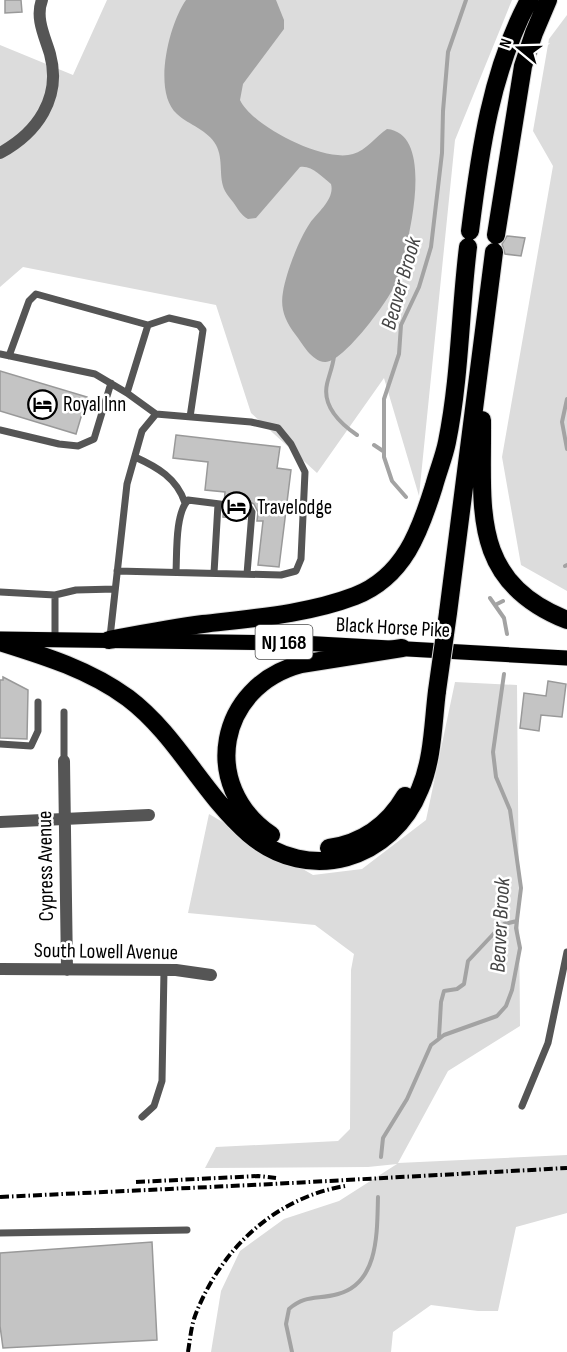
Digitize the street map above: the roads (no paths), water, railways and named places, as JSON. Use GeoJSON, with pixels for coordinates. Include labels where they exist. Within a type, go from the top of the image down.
{"type":"FeatureCollection","features":[{"type":"Feature","properties":{"kind":"highway"},"geometry":{"type":"LineString","coordinates":[[109,640],[184,626],[307,609],[355,596],[369,590],[391,573],[407,553],[420,528],[446,445],[454,400],[469,239],[480,156],[493,92],[511,37],[529,0]]}},
{"type":"Feature","properties":{"kind":"highway"},"geometry":{"type":"LineString","coordinates":[[0,640],[53,658],[116,690],[153,721],[222,806],[249,833],[266,846],[283,854],[314,861],[337,860],[360,854],[382,841],[406,817],[425,777],[443,613],[520,83],[528,50],[548,0]]}},
{"type":"Feature","properties":{"kind":"highway"},"geometry":{"type":"LineString","coordinates":[[539,20],[556,0]]}},
{"type":"Feature","properties":{"kind":"highway"},"geometry":{"type":"LineString","coordinates":[[443,613],[465,401],[459,338]]}},
{"type":"Feature","properties":{"kind":"highway"},"geometry":{"type":"LineString","coordinates":[[481,355],[482,496],[488,542],[498,566],[513,587],[536,605],[567,620]]}},
{"type":"Feature","properties":{"kind":"highway"},"geometry":{"type":"LineString","coordinates":[[402,648],[302,664],[273,674],[259,684],[240,708],[229,734],[227,762],[229,777],[240,804],[259,826],[282,841],[293,845],[328,848],[364,838],[380,826],[395,810],[410,786],[433,690]]}},
{"type":"Feature","properties":{"kind":"main road","name":"Black Horse Pike"},"geometry":{"type":"LineString","coordinates":[[0,640],[301,643],[567,658]]}},
{"type":"Feature","properties":{"kind":"street"},"geometry":{"type":"LineString","coordinates":[[0,153],[18,143],[33,130],[50,97],[55,74],[41,24],[42,0]]}},
{"type":"Feature","properties":{"kind":"street","name":"Cypress Avenue"},"geometry":{"type":"LineString","coordinates":[[64,761],[67,970]]}},
{"type":"Feature","properties":{"kind":"street"},"geometry":{"type":"LineString","coordinates":[[0,822],[149,815]]}},
{"type":"Feature","properties":{"kind":"street","name":"South Lowell Avenue"},"geometry":{"type":"LineString","coordinates":[[0,969],[164,970],[211,975]]}},
{"type":"Feature","properties":{"kind":"lane"},"geometry":{"type":"LineString","coordinates":[[9,356],[30,301],[36,294],[148,325],[169,318],[199,325],[204,330],[190,417]]}},
{"type":"Feature","properties":{"kind":"lane"},"geometry":{"type":"LineString","coordinates":[[127,393],[148,325]]}},
{"type":"Feature","properties":{"kind":"lane"},"geometry":{"type":"LineString","coordinates":[[0,354],[94,374],[127,393],[156,414],[251,422],[279,428],[291,444],[305,472],[301,559],[296,571],[281,575],[117,571]]}},
{"type":"Feature","properties":{"kind":"lane"},"geometry":{"type":"LineString","coordinates":[[0,430],[59,444],[78,446],[94,439],[111,383]]}},
{"type":"Feature","properties":{"kind":"lane"},"geometry":{"type":"LineString","coordinates":[[109,640],[127,484],[142,431],[156,414]]}},
{"type":"Feature","properties":{"kind":"lane"},"geometry":{"type":"LineString","coordinates":[[135,457],[153,465],[172,478],[185,502],[180,513],[176,572]]}},
{"type":"Feature","properties":{"kind":"lane"},"geometry":{"type":"LineString","coordinates":[[185,502],[188,500],[219,504],[214,573]]}},
{"type":"Feature","properties":{"kind":"lane"},"geometry":{"type":"LineString","coordinates":[[248,574],[252,512],[249,507]]}},
{"type":"Feature","properties":{"kind":"lane"},"geometry":{"type":"LineString","coordinates":[[0,592],[55,595],[75,590],[115,589]]}},
{"type":"Feature","properties":{"kind":"lane"},"geometry":{"type":"LineString","coordinates":[[55,595],[55,639]]}},
{"type":"Feature","properties":{"kind":"lane"},"geometry":{"type":"LineString","coordinates":[[0,744],[31,746],[38,731],[38,702]]}},
{"type":"Feature","properties":{"kind":"lane"},"geometry":{"type":"LineString","coordinates":[[64,712],[64,761]]}},
{"type":"Feature","properties":{"kind":"lane"},"geometry":{"type":"LineString","coordinates":[[522,1106],[548,1043],[567,952]]}},
{"type":"Feature","properties":{"kind":"lane"},"geometry":{"type":"LineString","coordinates":[[142,1117],[154,1106],[162,1081],[164,970]]}},
{"type":"Feature","properties":{"kind":"lane"},"geometry":{"type":"LineString","coordinates":[[0,1233],[187,1230]]}},
{"type":"Feature","properties":{"kind":"waterway","name":"Beaver Brook"},"geometry":{"type":"LineString","coordinates":[[406,497],[392,481],[384,457],[384,399],[399,354],[401,325],[419,287],[431,247],[442,153],[448,52],[466,0]]}},
{"type":"Feature","properties":{"kind":"waterway"},"geometry":{"type":"LineString","coordinates":[[334,356],[327,384],[327,400],[339,420],[357,435]]}},
{"type":"Feature","properties":{"kind":"waterway"},"geometry":{"type":"LineString","coordinates":[[567,399],[562,422],[567,449]]}},
{"type":"Feature","properties":{"kind":"waterway"},"geometry":{"type":"LineString","coordinates":[[374,445],[383,451]]}},
{"type":"Feature","properties":{"kind":"waterway","name":"Beaver Brook"},"geometry":{"type":"LineString","coordinates":[[490,598],[504,618],[507,634]]}},
{"type":"Feature","properties":{"kind":"waterway"},"geometry":{"type":"LineString","coordinates":[[495,605],[503,601]]}},
{"type":"Feature","properties":{"kind":"waterway","name":"Beaver Brook"},"geometry":{"type":"LineString","coordinates":[[381,1157],[383,1138],[407,1099],[431,1045],[444,1035],[497,1016],[506,1006],[512,990],[520,948],[516,928],[521,888],[510,810],[496,777],[493,752],[504,674]]}},
{"type":"Feature","properties":{"kind":"waterway"},"geometry":{"type":"LineString","coordinates":[[439,1037],[444,991],[457,989],[464,984],[468,961],[499,928],[504,924],[517,921]]}},
{"type":"Feature","properties":{"kind":"waterway","name":"Beaver Brook"},"geometry":{"type":"LineString","coordinates":[[292,1352],[286,1324],[289,1309],[301,1301],[331,1296],[351,1288],[368,1268],[376,1240],[378,1197]]}},
{"type":"Feature","properties":{"kind":"railway"},"geometry":{"type":"LineString","coordinates":[[0,1197],[567,1168]]}},
{"type":"Feature","properties":{"kind":"railway"},"geometry":{"type":"LineString","coordinates":[[136,1182],[258,1176],[276,1178]]}},
{"type":"Feature","properties":{"kind":"railway"},"geometry":{"type":"LineString","coordinates":[[188,1352],[194,1320],[206,1292],[235,1249],[273,1215],[295,1202],[319,1192],[345,1186]]}},
{"type":"Feature","properties":{"kind":"place","name":"Royal Inn"},"geometry":{"type":"Point","coordinates":[42,404]}},
{"type":"Feature","properties":{"kind":"place","name":"Travelodge"},"geometry":{"type":"Point","coordinates":[236,507]}}]}
